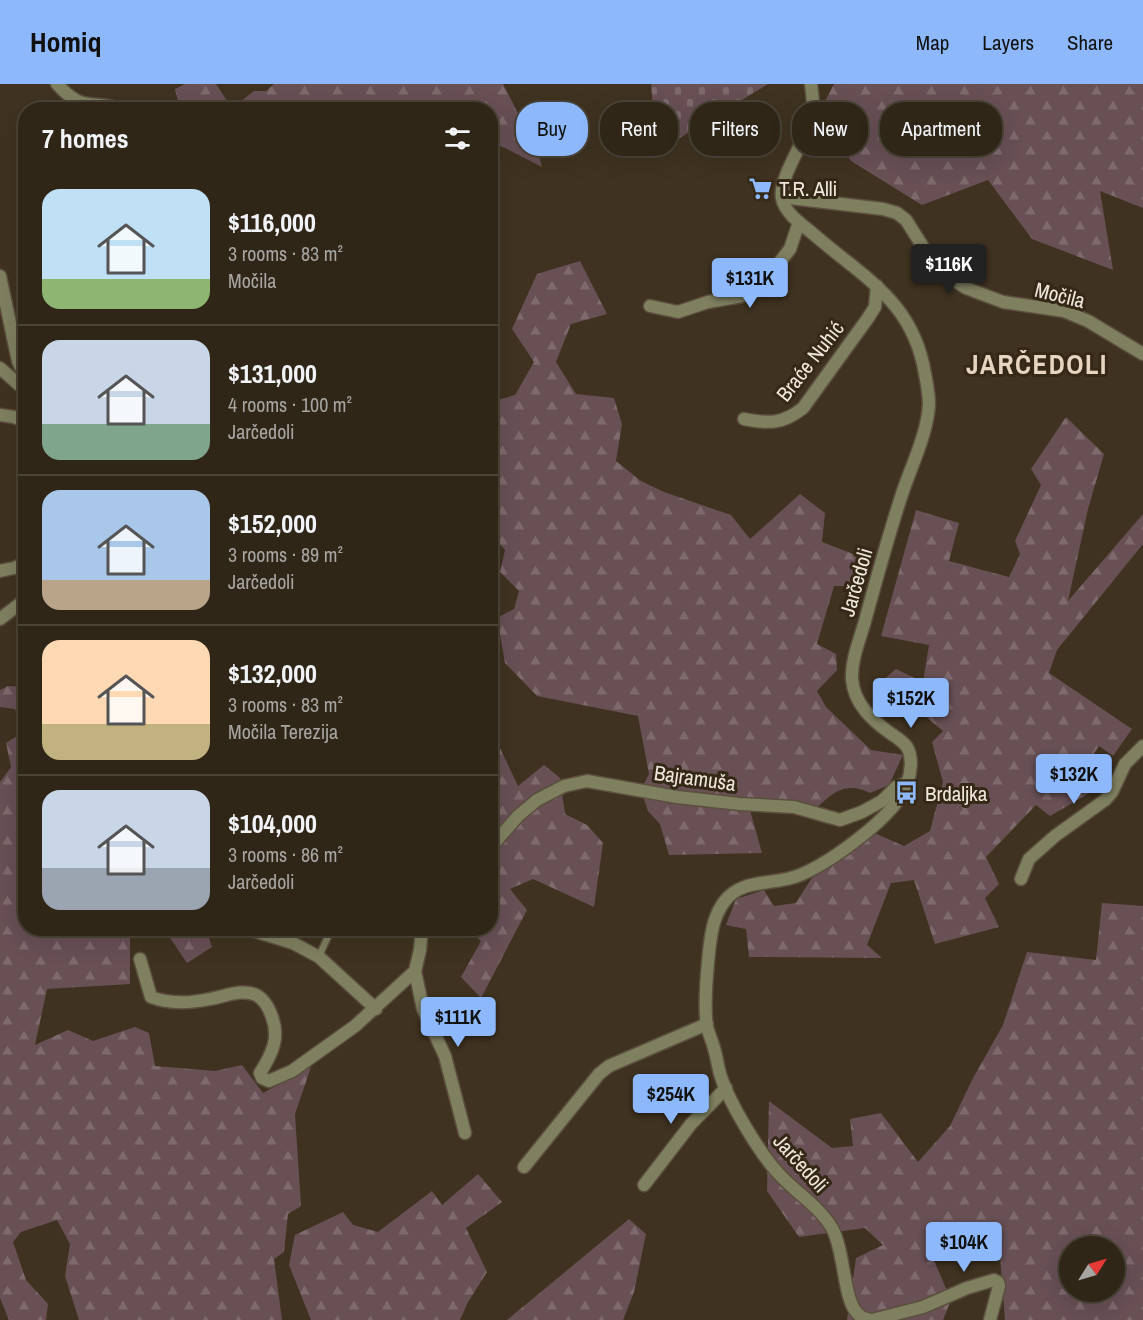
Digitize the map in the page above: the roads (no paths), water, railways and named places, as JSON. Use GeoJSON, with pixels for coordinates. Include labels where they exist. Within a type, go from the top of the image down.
{"type":"FeatureCollection","features":[{"type":"Feature","properties":{"kind":"street"},"geometry":{"type":"LineString","coordinates":[[57,84],[76,102]]}},
{"type":"Feature","properties":{"kind":"street"},"geometry":{"type":"LineString","coordinates":[[782,197],[784,183],[813,112],[811,84]]}},
{"type":"Feature","properties":{"kind":"street","name":"Jarčedoli"},"geometry":{"type":"LineString","coordinates":[[782,197],[784,205],[799,222],[877,286],[897,306],[915,338],[923,361],[929,405],[922,437],[894,520],[856,652],[852,679],[856,695],[873,721],[908,748],[911,772],[894,804],[876,824],[824,862],[797,877],[745,886],[726,899],[717,914],[712,930],[708,965],[707,1024],[721,1078],[758,1146],[778,1174],[830,1224],[839,1243],[849,1297],[856,1313],[871,1320],[923,1307],[994,1280],[999,1286],[990,1320]]}},
{"type":"Feature","properties":{"kind":"street","name":"Močila"},"geometry":{"type":"LineString","coordinates":[[782,197],[897,213],[906,220],[937,269],[966,288],[1003,302],[1064,311],[1088,321],[1143,354]]}},
{"type":"Feature","properties":{"kind":"street"},"geometry":{"type":"LineString","coordinates":[[650,306],[678,312],[708,302],[742,296],[779,263],[790,249],[799,222]]}},
{"type":"Feature","properties":{"kind":"street"},"geometry":{"type":"LineString","coordinates":[[0,276],[18,361]]}},
{"type":"Feature","properties":{"kind":"street","name":"Braće Nuhić"},"geometry":{"type":"LineString","coordinates":[[744,420],[766,423],[790,418],[803,408],[875,307],[877,286]]}},
{"type":"Feature","properties":{"kind":"street"},"geometry":{"type":"LineString","coordinates":[[0,368],[18,384]]}},
{"type":"Feature","properties":{"kind":"street"},"geometry":{"type":"LineString","coordinates":[[0,415],[18,419]]}},
{"type":"Feature","properties":{"kind":"street"},"geometry":{"type":"LineString","coordinates":[[0,571],[18,566]]}},
{"type":"Feature","properties":{"kind":"street"},"geometry":{"type":"LineString","coordinates":[[0,619],[18,605]]}},
{"type":"Feature","properties":{"kind":"street"},"geometry":{"type":"LineString","coordinates":[[1021,879],[1029,859],[1055,836],[1105,801],[1116,786],[1125,764],[1143,746]]}},
{"type":"Feature","properties":{"kind":"street","name":"Bajramuša"},"geometry":{"type":"LineString","coordinates":[[498,839],[518,816],[537,800],[564,786],[587,781],[677,797],[794,807],[840,820],[882,801],[896,787],[907,783]]}},
{"type":"Feature","properties":{"kind":"street"},"geometry":{"type":"LineString","coordinates":[[268,936],[293,944],[319,957],[376,1009]]}},
{"type":"Feature","properties":{"kind":"street"},"geometry":{"type":"LineString","coordinates":[[421,936],[415,971],[423,1009],[445,1056],[465,1133]]}},
{"type":"Feature","properties":{"kind":"street"},"geometry":{"type":"LineString","coordinates":[[140,959],[151,998],[160,1001],[184,1002],[242,992],[255,994],[265,1002],[275,1025],[276,1041],[273,1052],[261,1073],[262,1078],[269,1081],[291,1071],[355,1026],[415,971]]}},
{"type":"Feature","properties":{"kind":"street"},"geometry":{"type":"LineString","coordinates":[[524,1167],[599,1074],[609,1066],[707,1024]]}},
{"type":"Feature","properties":{"kind":"street"},"geometry":{"type":"LineString","coordinates":[[644,1185],[691,1124],[726,1088]]}},
{"type":"Feature","properties":{"kind":"lane"},"geometry":{"type":"LineString","coordinates":[[319,957],[328,936]]}},
{"type":"Feature","properties":{"kind":"place","name":"T.R. Alli"},"geometry":{"type":"Point","coordinates":[761,188]}},
{"type":"Feature","properties":{"kind":"place","name":"Brdaljka"},"geometry":{"type":"Point","coordinates":[907,793]}},
{"type":"Feature","properties":{"kind":"district","name":"JARČEDOLI"},"geometry":{"type":"Point","coordinates":[1037,364]}}]}
